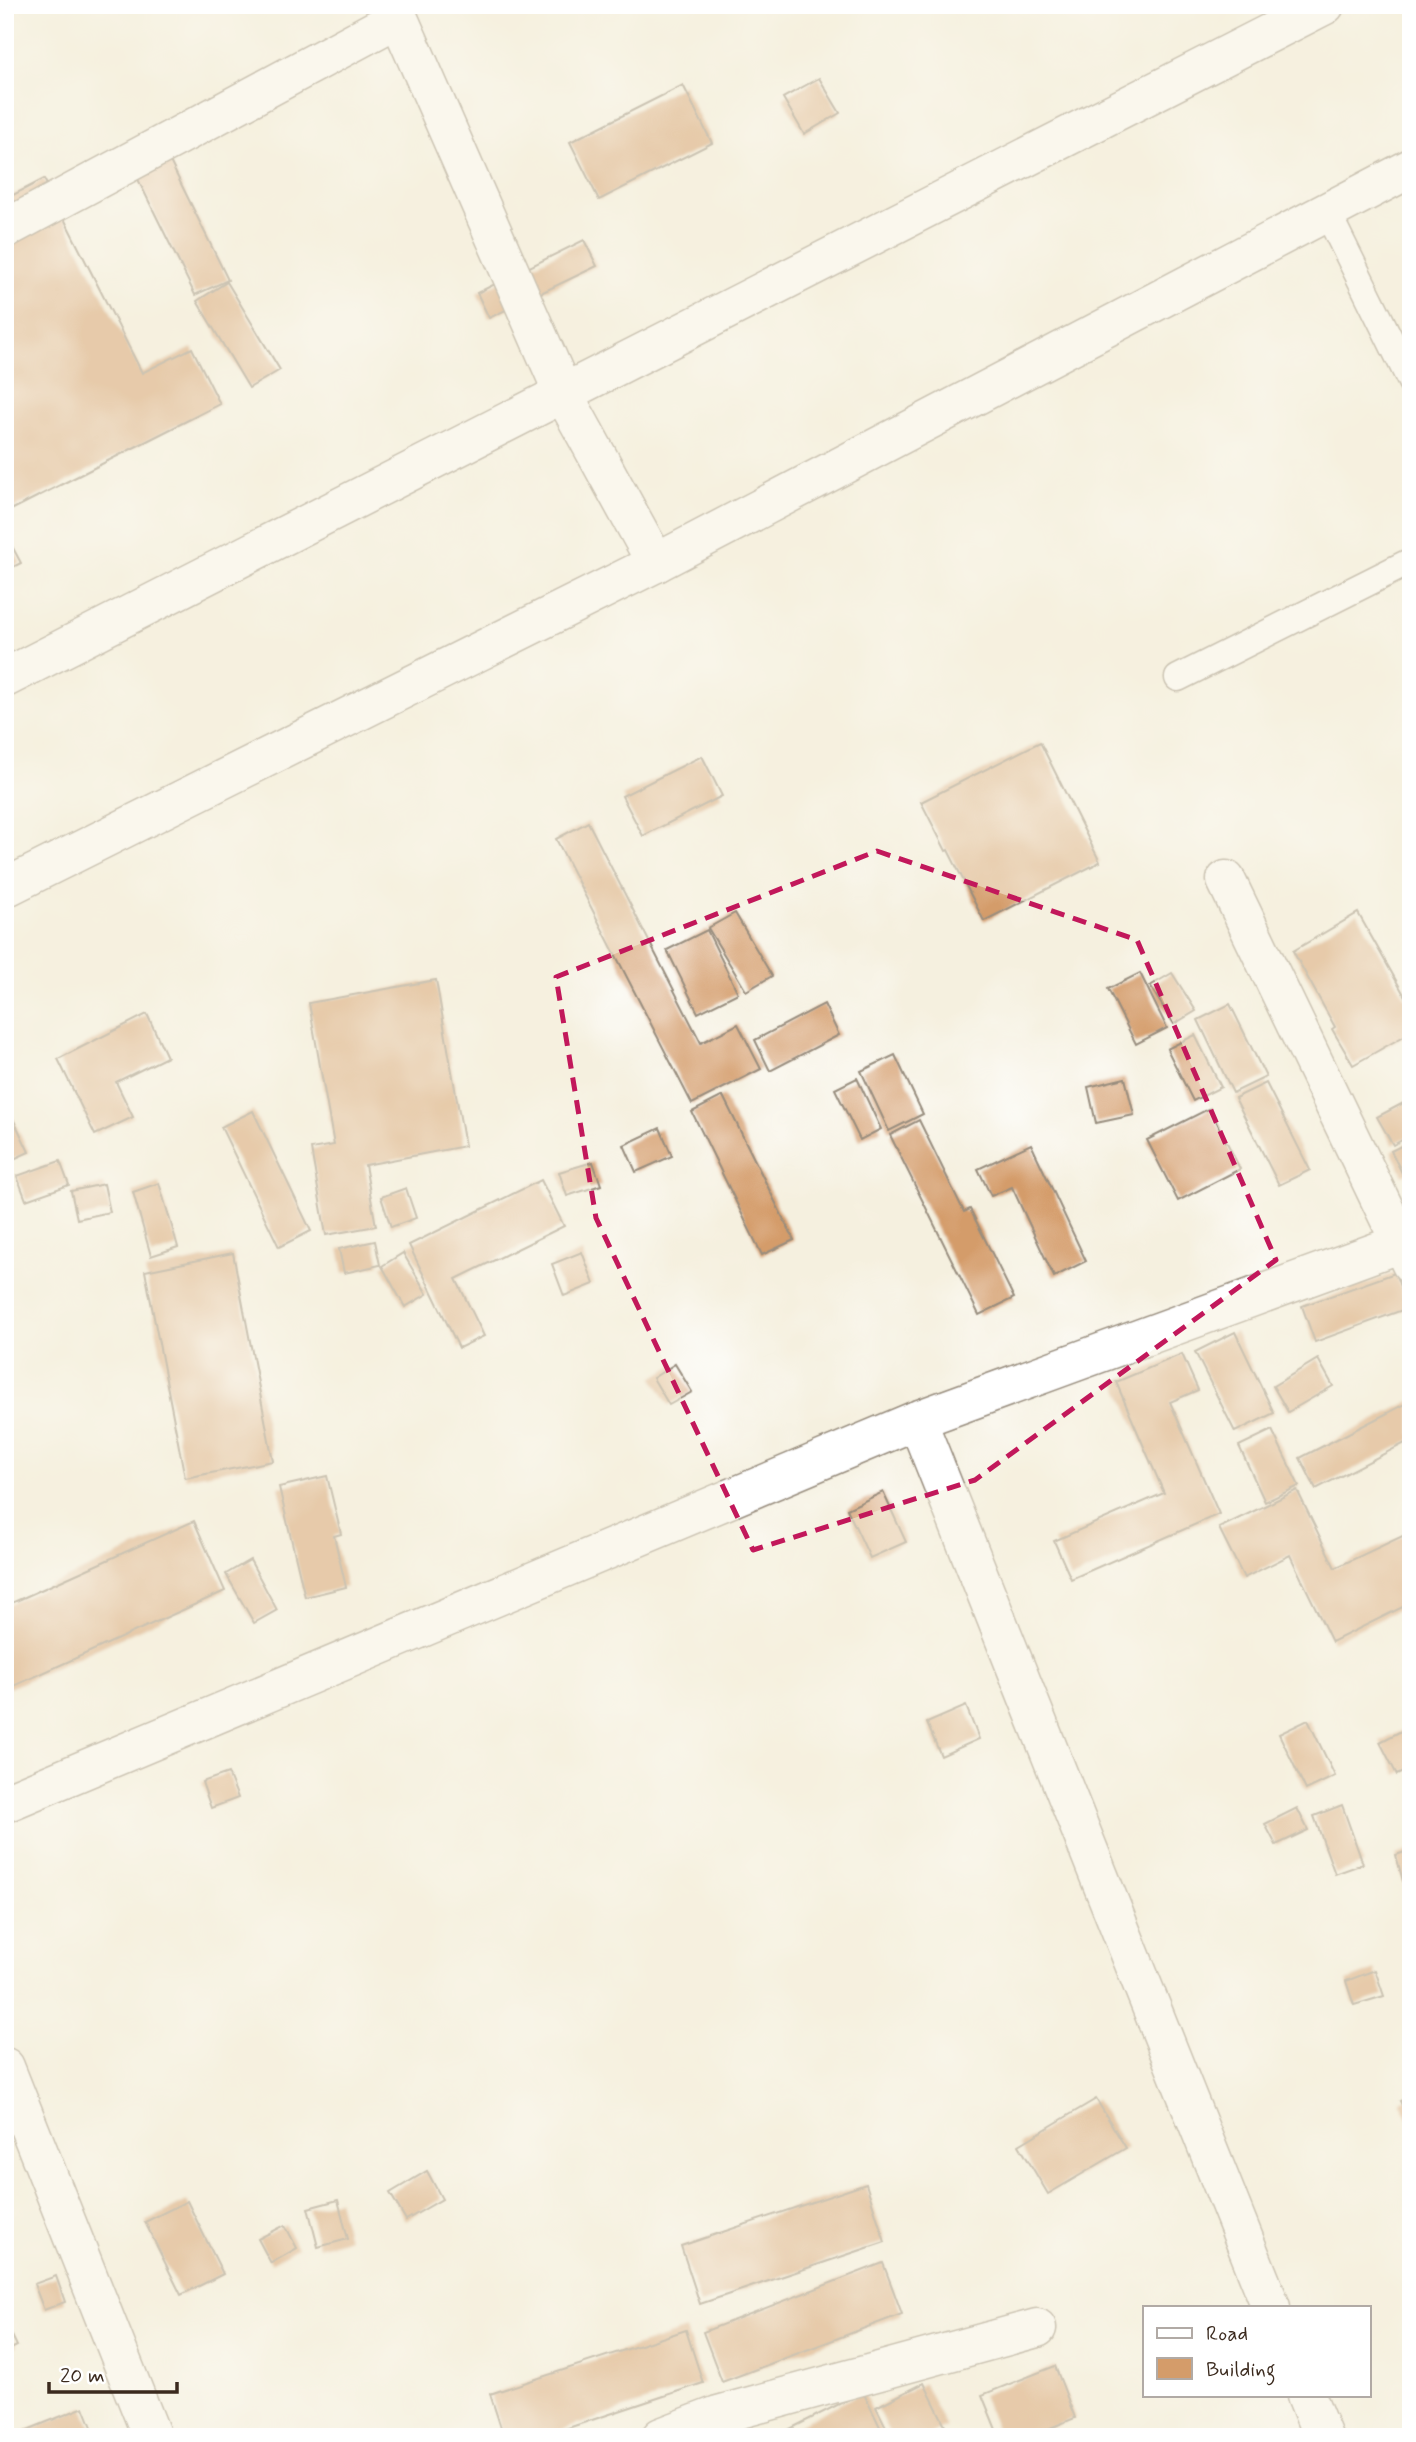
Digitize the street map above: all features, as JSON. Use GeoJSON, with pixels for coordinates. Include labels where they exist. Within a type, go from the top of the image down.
{"type":"FeatureCollection","features":[{"type":"Feature","properties":{"kind":"street"},"geometry":{"type":"LineString","coordinates":[[5,678],[1325,5]]}},
{"type":"Feature","properties":{"kind":"street"},"geometry":{"type":"LineString","coordinates":[[5,229],[395,12],[564,395],[656,563]]}},
{"type":"Feature","properties":{"kind":"street"},"geometry":{"type":"LineString","coordinates":[[5,888],[656,563],[1411,168]]}},
{"type":"Feature","properties":{"kind":"street"},"geometry":{"type":"LineString","coordinates":[[5,1803],[916,1420],[1406,1254],[1226,880]]}},
{"type":"Feature","properties":{"kind":"street"},"geometry":{"type":"LineString","coordinates":[[916,1420],[1271,2306]]}},
{"type":"Feature","properties":{"kind":"street"},"geometry":{"type":"LineString","coordinates":[[5,2067],[152,2437]]}},
{"type":"Feature","properties":{"kind":"street"},"geometry":{"type":"LineString","coordinates":[[662,2437],[718,2415],[1037,2328]]}},
{"type":"Feature","properties":{"kind":"street"},"geometry":{"type":"LineString","coordinates":[[1306,2396],[1323,2437]]}},
{"type":"Feature","properties":{"kind":"lane"},"geometry":{"type":"LineString","coordinates":[[1327,212],[1411,382]]}},
{"type":"Feature","properties":{"kind":"lane"},"geometry":{"type":"LineString","coordinates":[[1178,678],[1411,562]]}},
{"type":"Feature","properties":{"kind":"highlighted area"},"geometry":{"type":"Polygon","coordinates":[[[877,851],[1137,940],[1276,1260],[975,1480],[753,1550],[596,1218],[556,977],[877,851]]]}},
{"type":"Feature","properties":{"kind":"building"},"geometry":{"type":"Polygon","coordinates":[[[819,78],[840,113],[804,134],[783,98],[819,78]]]}},
{"type":"Feature","properties":{"kind":"building"},"geometry":{"type":"Polygon","coordinates":[[[683,85],[712,143],[599,200],[570,142],[683,85]]]}},
{"type":"Feature","properties":{"kind":"building"},"geometry":{"type":"Polygon","coordinates":[[[163,147],[228,280],[195,295],[130,163],[163,147]]]}},
{"type":"Feature","properties":{"kind":"building"},"geometry":{"type":"Polygon","coordinates":[[[44,179],[142,373],[192,348],[220,404],[5,513],[5,199],[44,179]]]}},
{"type":"Feature","properties":{"kind":"building"},"geometry":{"type":"Polygon","coordinates":[[[584,240],[597,266],[489,318],[477,293],[584,240]]]}},
{"type":"Feature","properties":{"kind":"building"},"geometry":{"type":"Polygon","coordinates":[[[227,282],[280,370],[249,388],[197,301],[227,282]]]}},
{"type":"Feature","properties":{"kind":"building"},"geometry":{"type":"Polygon","coordinates":[[[5,533],[21,563],[5,571],[5,533]]]}},
{"type":"Feature","properties":{"kind":"building"},"geometry":{"type":"Polygon","coordinates":[[[1040,742],[1100,862],[984,921],[921,802],[1040,742]]]}},
{"type":"Feature","properties":{"kind":"building"},"geometry":{"type":"Polygon","coordinates":[[[702,756],[722,796],[643,836],[622,796],[702,756]]]}},
{"type":"Feature","properties":{"kind":"building"},"geometry":{"type":"Polygon","coordinates":[[[588,822],[701,1043],[738,1024],[761,1069],[692,1104],[556,839],[588,822]]]}},
{"type":"Feature","properties":{"kind":"building"},"geometry":{"type":"Polygon","coordinates":[[[735,913],[772,976],[746,991],[708,928],[735,913]]]}},
{"type":"Feature","properties":{"kind":"building"},"geometry":{"type":"Polygon","coordinates":[[[1358,913],[1411,1007],[1411,1032],[1353,1065],[1293,951],[1358,913]]]}},
{"type":"Feature","properties":{"kind":"building"},"geometry":{"type":"Polygon","coordinates":[[[707,930],[738,993],[698,1013],[667,950],[707,930]]]}},
{"type":"Feature","properties":{"kind":"building"},"geometry":{"type":"Polygon","coordinates":[[[1140,973],[1167,1028],[1136,1044],[1108,989],[1140,973]]]}},
{"type":"Feature","properties":{"kind":"building"},"geometry":{"type":"Polygon","coordinates":[[[1172,973],[1196,1011],[1174,1024],[1150,986],[1172,973]]]}},
{"type":"Feature","properties":{"kind":"building"},"geometry":{"type":"Polygon","coordinates":[[[436,980],[465,1146],[365,1165],[376,1226],[326,1235],[311,1149],[334,1145],[309,1003],[436,980]]]}},
{"type":"Feature","properties":{"kind":"building"},"geometry":{"type":"Polygon","coordinates":[[[824,1004],[839,1035],[770,1071],[755,1040],[824,1004]]]}},
{"type":"Feature","properties":{"kind":"building"},"geometry":{"type":"Polygon","coordinates":[[[1230,1004],[1266,1077],[1233,1093],[1198,1020],[1230,1004]]]}},
{"type":"Feature","properties":{"kind":"building"},"geometry":{"type":"Polygon","coordinates":[[[147,1014],[167,1057],[116,1082],[133,1117],[95,1135],[58,1059],[147,1014]]]}},
{"type":"Feature","properties":{"kind":"building"},"geometry":{"type":"Polygon","coordinates":[[[1195,1035],[1221,1087],[1193,1101],[1167,1049],[1195,1035]]]}},
{"type":"Feature","properties":{"kind":"building"},"geometry":{"type":"Polygon","coordinates":[[[895,1055],[923,1114],[889,1131],[861,1071],[895,1055]]]}},
{"type":"Feature","properties":{"kind":"building"},"geometry":{"type":"Polygon","coordinates":[[[857,1078],[881,1129],[860,1140],[835,1089],[857,1078]]]}},
{"type":"Feature","properties":{"kind":"building"},"geometry":{"type":"Polygon","coordinates":[[[1125,1078],[1134,1115],[1096,1123],[1088,1087],[1125,1078]]]}},
{"type":"Feature","properties":{"kind":"building"},"geometry":{"type":"Polygon","coordinates":[[[1266,1083],[1310,1170],[1279,1185],[1235,1098],[1266,1083]]]}},
{"type":"Feature","properties":{"kind":"building"},"geometry":{"type":"Polygon","coordinates":[[[723,1096],[794,1240],[762,1255],[692,1112],[723,1096]]]}},
{"type":"Feature","properties":{"kind":"building"},"geometry":{"type":"Polygon","coordinates":[[[1411,1099],[1411,1135],[1393,1145],[1377,1117],[1411,1099]]]}},
{"type":"Feature","properties":{"kind":"building"},"geometry":{"type":"Polygon","coordinates":[[[5,1102],[29,1152],[5,1163],[5,1102]]]}},
{"type":"Feature","properties":{"kind":"building"},"geometry":{"type":"Polygon","coordinates":[[[1210,1108],[1240,1169],[1178,1201],[1147,1140],[1210,1108]]]}},
{"type":"Feature","properties":{"kind":"building"},"geometry":{"type":"Polygon","coordinates":[[[253,1111],[311,1231],[279,1247],[221,1127],[253,1111]]]}},
{"type":"Feature","properties":{"kind":"building"},"geometry":{"type":"Polygon","coordinates":[[[919,1120],[964,1212],[970,1209],[1014,1298],[979,1315],[890,1135],[919,1120]]]}},
{"type":"Feature","properties":{"kind":"building"},"geometry":{"type":"Polygon","coordinates":[[[660,1128],[672,1156],[636,1172],[624,1145],[660,1128]]]}},
{"type":"Feature","properties":{"kind":"building"},"geometry":{"type":"Polygon","coordinates":[[[1411,1141],[1411,1172],[1403,1175],[1391,1151],[1411,1141]]]}},
{"type":"Feature","properties":{"kind":"building"},"geometry":{"type":"Polygon","coordinates":[[[1031,1144],[1086,1261],[1054,1277],[1012,1187],[991,1196],[978,1169],[1031,1144]]]}},
{"type":"Feature","properties":{"kind":"building"},"geometry":{"type":"Polygon","coordinates":[[[60,1161],[69,1185],[26,1200],[17,1176],[60,1161]]]}},
{"type":"Feature","properties":{"kind":"building"},"geometry":{"type":"Polygon","coordinates":[[[593,1162],[601,1185],[567,1196],[559,1172],[593,1162]]]}},
{"type":"Feature","properties":{"kind":"building"},"geometry":{"type":"Polygon","coordinates":[[[541,1180],[564,1226],[456,1279],[484,1336],[459,1348],[409,1245],[541,1180]]]}},
{"type":"Feature","properties":{"kind":"building"},"geometry":{"type":"Polygon","coordinates":[[[159,1183],[178,1247],[151,1256],[133,1192],[159,1183]]]}},
{"type":"Feature","properties":{"kind":"building"},"geometry":{"type":"Polygon","coordinates":[[[104,1184],[110,1212],[77,1219],[71,1191],[104,1184]]]}},
{"type":"Feature","properties":{"kind":"building"},"geometry":{"type":"Polygon","coordinates":[[[406,1188],[416,1218],[391,1227],[381,1197],[406,1188]]]}},
{"type":"Feature","properties":{"kind":"building"},"geometry":{"type":"Polygon","coordinates":[[[375,1241],[380,1265],[344,1273],[339,1249],[375,1241]]]}},
{"type":"Feature","properties":{"kind":"building"},"geometry":{"type":"Polygon","coordinates":[[[582,1252],[594,1284],[564,1296],[552,1264],[582,1252]]]}},
{"type":"Feature","properties":{"kind":"building"},"geometry":{"type":"Polygon","coordinates":[[[233,1253],[273,1461],[185,1478],[145,1271],[233,1253]]]}},
{"type":"Feature","properties":{"kind":"building"},"geometry":{"type":"Polygon","coordinates":[[[403,1253],[427,1294],[405,1307],[382,1266],[403,1253]]]}},
{"type":"Feature","properties":{"kind":"building"},"geometry":{"type":"Polygon","coordinates":[[[1395,1273],[1408,1308],[1315,1342],[1302,1306],[1395,1273]]]}},
{"type":"Feature","properties":{"kind":"building"},"geometry":{"type":"Polygon","coordinates":[[[1235,1332],[1274,1413],[1235,1432],[1195,1352],[1235,1332]]]}},
{"type":"Feature","properties":{"kind":"building"},"geometry":{"type":"Polygon","coordinates":[[[1182,1354],[1198,1390],[1170,1402],[1219,1514],[1071,1579],[1054,1541],[1164,1493],[1116,1382],[1182,1354]]]}},
{"type":"Feature","properties":{"kind":"building"},"geometry":{"type":"Polygon","coordinates":[[[1318,1359],[1333,1386],[1288,1412],[1273,1386],[1318,1359]]]}},
{"type":"Feature","properties":{"kind":"building"},"geometry":{"type":"Polygon","coordinates":[[[675,1364],[692,1392],[669,1405],[653,1378],[675,1364]]]}},
{"type":"Feature","properties":{"kind":"building"},"geometry":{"type":"Polygon","coordinates":[[[1411,1401],[1411,1440],[1316,1489],[1300,1458],[1411,1401]]]}},
{"type":"Feature","properties":{"kind":"building"},"geometry":{"type":"Polygon","coordinates":[[[1272,1430],[1299,1486],[1265,1502],[1239,1446],[1272,1430]]]}},
{"type":"Feature","properties":{"kind":"building"},"geometry":{"type":"Polygon","coordinates":[[[327,1476],[341,1534],[334,1536],[346,1587],[305,1597],[279,1487],[327,1476]]]}},
{"type":"Feature","properties":{"kind":"building"},"geometry":{"type":"Polygon","coordinates":[[[1297,1490],[1335,1568],[1411,1532],[1411,1603],[1332,1642],[1290,1555],[1244,1578],[1219,1528],[1297,1490]]]}},
{"type":"Feature","properties":{"kind":"building"},"geometry":{"type":"Polygon","coordinates":[[[883,1492],[906,1542],[870,1558],[847,1509],[883,1492]]]}},
{"type":"Feature","properties":{"kind":"building"},"geometry":{"type":"Polygon","coordinates":[[[194,1521],[225,1591],[5,1690],[5,1606],[194,1521]]]}},
{"type":"Feature","properties":{"kind":"building"},"geometry":{"type":"Polygon","coordinates":[[[250,1560],[277,1610],[254,1623],[226,1574],[250,1560]]]}},
{"type":"Feature","properties":{"kind":"building"},"geometry":{"type":"Polygon","coordinates":[[[966,1706],[979,1739],[941,1756],[927,1723],[966,1706]]]}},
{"type":"Feature","properties":{"kind":"building"},"geometry":{"type":"Polygon","coordinates":[[[1308,1720],[1335,1776],[1306,1790],[1279,1734],[1308,1720]]]}},
{"type":"Feature","properties":{"kind":"building"},"geometry":{"type":"Polygon","coordinates":[[[1411,1726],[1411,1768],[1397,1775],[1380,1742],[1411,1726]]]}},
{"type":"Feature","properties":{"kind":"building"},"geometry":{"type":"Polygon","coordinates":[[[228,1773],[238,1798],[211,1808],[202,1782],[228,1773]]]}},
{"type":"Feature","properties":{"kind":"building"},"geometry":{"type":"Polygon","coordinates":[[[1342,1805],[1363,1864],[1335,1874],[1314,1816],[1342,1805]]]}},
{"type":"Feature","properties":{"kind":"building"},"geometry":{"type":"Polygon","coordinates":[[[1297,1808],[1308,1830],[1276,1845],[1265,1824],[1297,1808]]]}},
{"type":"Feature","properties":{"kind":"building"},"geometry":{"type":"Polygon","coordinates":[[[1411,1850],[1411,1900],[1408,1900],[1396,1855],[1411,1850]]]}},
{"type":"Feature","properties":{"kind":"building"},"geometry":{"type":"Polygon","coordinates":[[[1375,1970],[1384,1996],[1354,2005],[1346,1981],[1375,1970]]]}},
{"type":"Feature","properties":{"kind":"building"},"geometry":{"type":"Polygon","coordinates":[[[1411,2096],[1411,2123],[1400,2101],[1411,2096]]]}},
{"type":"Feature","properties":{"kind":"building"},"geometry":{"type":"Polygon","coordinates":[[[1096,2099],[1126,2148],[1048,2194],[1019,2145],[1096,2099]]]}},
{"type":"Feature","properties":{"kind":"building"},"geometry":{"type":"Polygon","coordinates":[[[427,2171],[442,2199],[406,2220],[390,2193],[427,2171]]]}},
{"type":"Feature","properties":{"kind":"building"},"geometry":{"type":"Polygon","coordinates":[[[866,2184],[885,2242],[700,2304],[681,2246],[866,2184]]]}},
{"type":"Feature","properties":{"kind":"building"},"geometry":{"type":"Polygon","coordinates":[[[338,2200],[348,2239],[318,2247],[308,2208],[338,2200]]]}},
{"type":"Feature","properties":{"kind":"building"},"geometry":{"type":"Polygon","coordinates":[[[187,2201],[223,2274],[181,2295],[145,2222],[187,2201]]]}},
{"type":"Feature","properties":{"kind":"building"},"geometry":{"type":"Polygon","coordinates":[[[285,2225],[297,2248],[271,2263],[258,2239],[285,2225]]]}},
{"type":"Feature","properties":{"kind":"building"},"geometry":{"type":"Polygon","coordinates":[[[883,2263],[902,2314],[722,2382],[703,2332],[883,2263]]]}},
{"type":"Feature","properties":{"kind":"building"},"geometry":{"type":"Polygon","coordinates":[[[56,2276],[65,2302],[44,2310],[34,2284],[56,2276]]]}},
{"type":"Feature","properties":{"kind":"building"},"geometry":{"type":"Polygon","coordinates":[[[5,2321],[17,2346],[5,2352],[5,2321]]]}},
{"type":"Feature","properties":{"kind":"building"},"geometry":{"type":"Polygon","coordinates":[[[686,2330],[703,2383],[541,2437],[504,2437],[490,2394],[686,2330]]]}},
{"type":"Feature","properties":{"kind":"building"},"geometry":{"type":"Polygon","coordinates":[[[1055,2366],[1075,2418],[1028,2437],[999,2437],[982,2395],[1055,2366]]]}},
{"type":"Feature","properties":{"kind":"building"},"geometry":{"type":"Polygon","coordinates":[[[924,2383],[946,2427],[926,2437],[891,2437],[876,2407],[924,2383]]]}},
{"type":"Feature","properties":{"kind":"building"},"geometry":{"type":"Polygon","coordinates":[[[863,2392],[885,2437],[774,2437],[863,2392]]]}},
{"type":"Feature","properties":{"kind":"building"},"geometry":{"type":"Polygon","coordinates":[[[5,2402],[16,2419],[5,2426],[5,2402]]]}},
{"type":"Feature","properties":{"kind":"building"},"geometry":{"type":"Polygon","coordinates":[[[84,2407],[96,2437],[10,2437],[84,2407]]]}}]}
